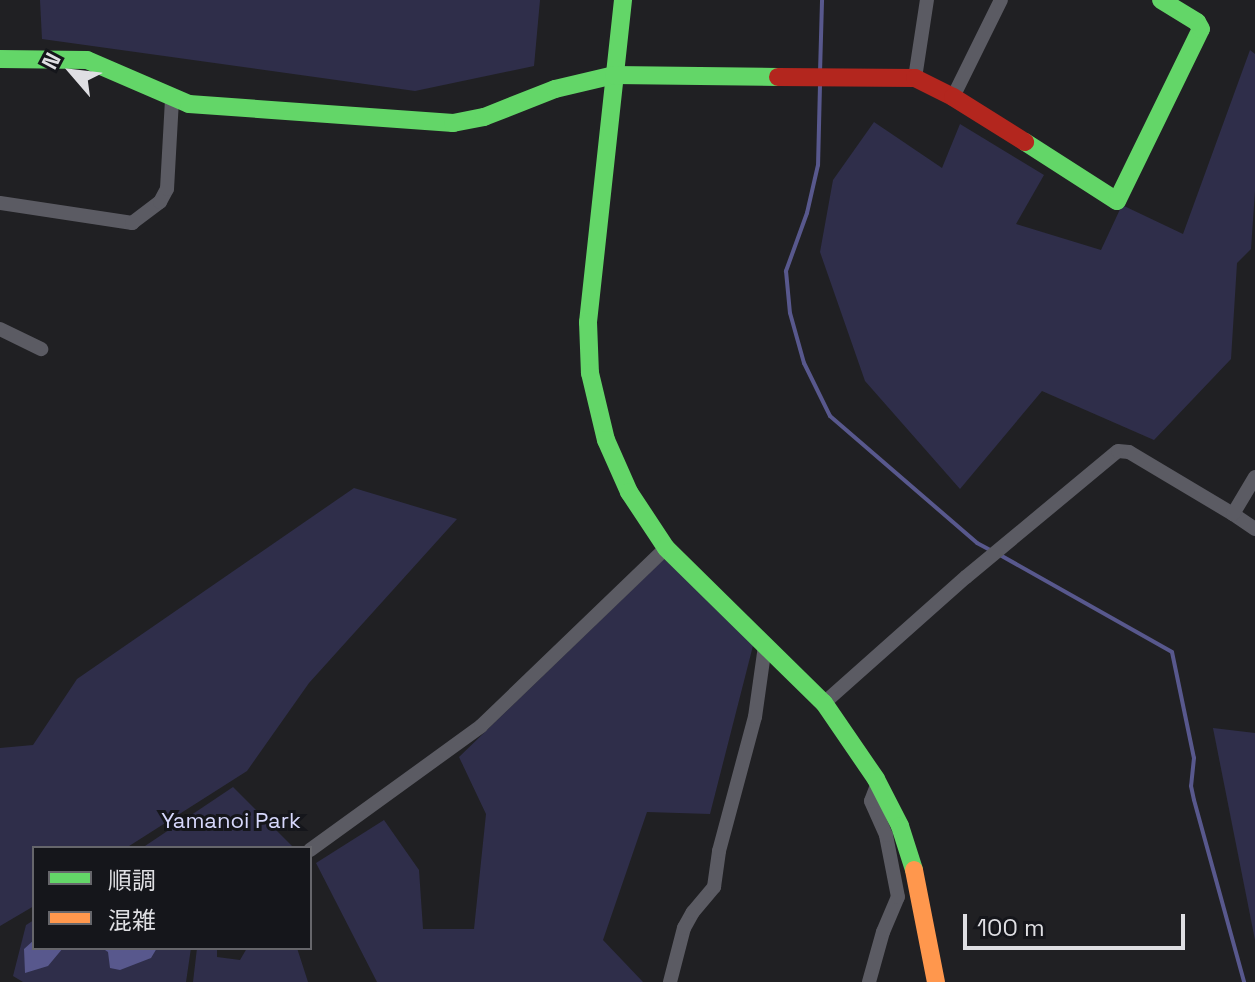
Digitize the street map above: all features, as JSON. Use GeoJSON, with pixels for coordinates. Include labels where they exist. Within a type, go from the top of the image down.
{"type":"FeatureCollection","features":[{"type":"Feature","properties":{"kind":"street"},"geometry":{"type":"LineString","coordinates":[[623,0],[592,257],[588,322],[590,373],[606,440],[629,492],[666,548],[824,703],[878,783],[900,826],[918,884],[936,982]]}},
{"type":"Feature","properties":{"kind":"street"},"geometry":{"type":"LineString","coordinates":[[915,78],[927,0]]}},
{"type":"Feature","properties":{"kind":"street"},"geometry":{"type":"LineString","coordinates":[[953,97],[1001,0]]}},
{"type":"Feature","properties":{"kind":"street"},"geometry":{"type":"LineString","coordinates":[[0,59],[87,60],[172,99],[206,106],[453,123],[484,117],[555,89],[614,75],[915,78],[953,97],[1117,201],[1201,29],[1197,22],[1161,0]]}},
{"type":"Feature","properties":{"kind":"street"},"geometry":{"type":"LineString","coordinates":[[0,203],[79,213],[121,223],[138,220],[160,202],[167,189],[172,99]]}},
{"type":"Feature","properties":{"kind":"street"},"geometry":{"type":"LineString","coordinates":[[0,329],[41,349]]}},
{"type":"Feature","properties":{"kind":"street"},"geometry":{"type":"LineString","coordinates":[[824,703],[966,577],[1118,451],[1129,452],[1255,529]]}},
{"type":"Feature","properties":{"kind":"street"},"geometry":{"type":"LineString","coordinates":[[1233,514],[1255,477]]}},
{"type":"Feature","properties":{"kind":"street"},"geometry":{"type":"LineString","coordinates":[[312,849],[481,726],[666,548]]}},
{"type":"Feature","properties":{"kind":"street"},"geometry":{"type":"LineString","coordinates":[[670,982],[684,928],[714,887],[719,851],[755,717],[765,646]]}},
{"type":"Feature","properties":{"kind":"street"},"geometry":{"type":"LineString","coordinates":[[869,982],[883,932],[898,897],[886,835],[871,801],[878,783]]}},
{"type":"Feature","properties":{"kind":"green space"},"geometry":{"type":"Polygon","coordinates":[[[40,0],[540,0],[534,66],[415,91],[42,39],[40,0]]]}},
{"type":"Feature","properties":{"kind":"green space"},"geometry":{"type":"Polygon","coordinates":[[[1250,50],[1255,54],[1255,191],[1251,249],[1237,263],[1231,359],[1154,440],[1042,391],[960,489],[865,381],[820,252],[833,180],[874,122],[942,168],[960,124],[1044,175],[1016,224],[1101,250],[1122,205],[1183,234],[1250,50]]]}},
{"type":"Feature","properties":{"kind":"green space"},"geometry":{"type":"Polygon","coordinates":[[[354,488],[457,519],[309,683],[247,771],[129,846],[32,846],[32,907],[0,926],[0,748],[33,745],[77,679],[354,488]]]}},
{"type":"Feature","properties":{"kind":"green space"},"geometry":{"type":"Polygon","coordinates":[[[664,559],[756,634],[710,814],[647,812],[603,940],[643,982],[377,982],[316,863],[384,820],[419,870],[423,929],[474,929],[486,814],[459,757],[664,559]]]}},
{"type":"Feature","properties":{"kind":"green space"},"geometry":{"type":"Polygon","coordinates":[[[1213,728],[1255,733],[1255,940],[1213,728]]]}},
{"type":"Feature","properties":{"kind":"green space","name":"Yamanoi Park"},"geometry":{"type":"Polygon","coordinates":[[[233,787],[292,846],[145,846],[233,787]]]}},
{"type":"Feature","properties":{"kind":"green space"},"geometry":{"type":"Polygon","coordinates":[[[32,921],[32,950],[191,950],[186,982],[23,982],[13,976],[26,925],[32,921]]]}},
{"type":"Feature","properties":{"kind":"green space"},"geometry":{"type":"Polygon","coordinates":[[[197,950],[217,950],[217,957],[240,960],[246,950],[298,950],[308,982],[193,982],[197,950]]]}},
{"type":"Feature","properties":{"kind":"water"},"geometry":{"type":"Polygon","coordinates":[[[32,942],[32,950],[61,950],[48,966],[25,973],[24,949],[32,942]]]}},
{"type":"Feature","properties":{"kind":"water"},"geometry":{"type":"Polygon","coordinates":[[[105,950],[156,950],[151,958],[120,970],[110,968],[105,950]]]}},
{"type":"Feature","properties":{"kind":"waterway"},"geometry":{"type":"LineString","coordinates":[[820,73],[822,0]]}},
{"type":"Feature","properties":{"kind":"waterway"},"geometry":{"type":"LineString","coordinates":[[820,85],[818,165],[807,213],[786,271],[790,313],[804,363],[830,416],[977,543],[992,551]]}},
{"type":"Feature","properties":{"kind":"waterway"},"geometry":{"type":"LineString","coordinates":[[1000,555],[1172,652],[1194,758],[1191,786],[1194,800],[1244,982]]}},
{"type":"Feature","properties":{"kind":"traffic: fast"},"geometry":{"type":"LineString","coordinates":[[623,0],[588,322],[590,373],[606,440],[629,492],[666,548],[824,703],[876,779],[900,826],[914,870]]}},
{"type":"Feature","properties":{"kind":"traffic: fast"},"geometry":{"type":"LineString","coordinates":[[1025,142],[1117,201],[1201,29],[1197,22],[1161,0]]}},
{"type":"Feature","properties":{"kind":"traffic: fast"},"geometry":{"type":"LineString","coordinates":[[0,59],[87,60],[189,104],[453,123],[484,117],[555,89],[614,75],[778,77]]}},
{"type":"Feature","properties":{"kind":"traffic: slow"},"geometry":{"type":"LineString","coordinates":[[914,870],[936,982]]}},
{"type":"Feature","properties":{"kind":"traffic: jam"},"geometry":{"type":"LineString","coordinates":[[778,77],[915,78],[953,97],[1025,142]]}}]}
